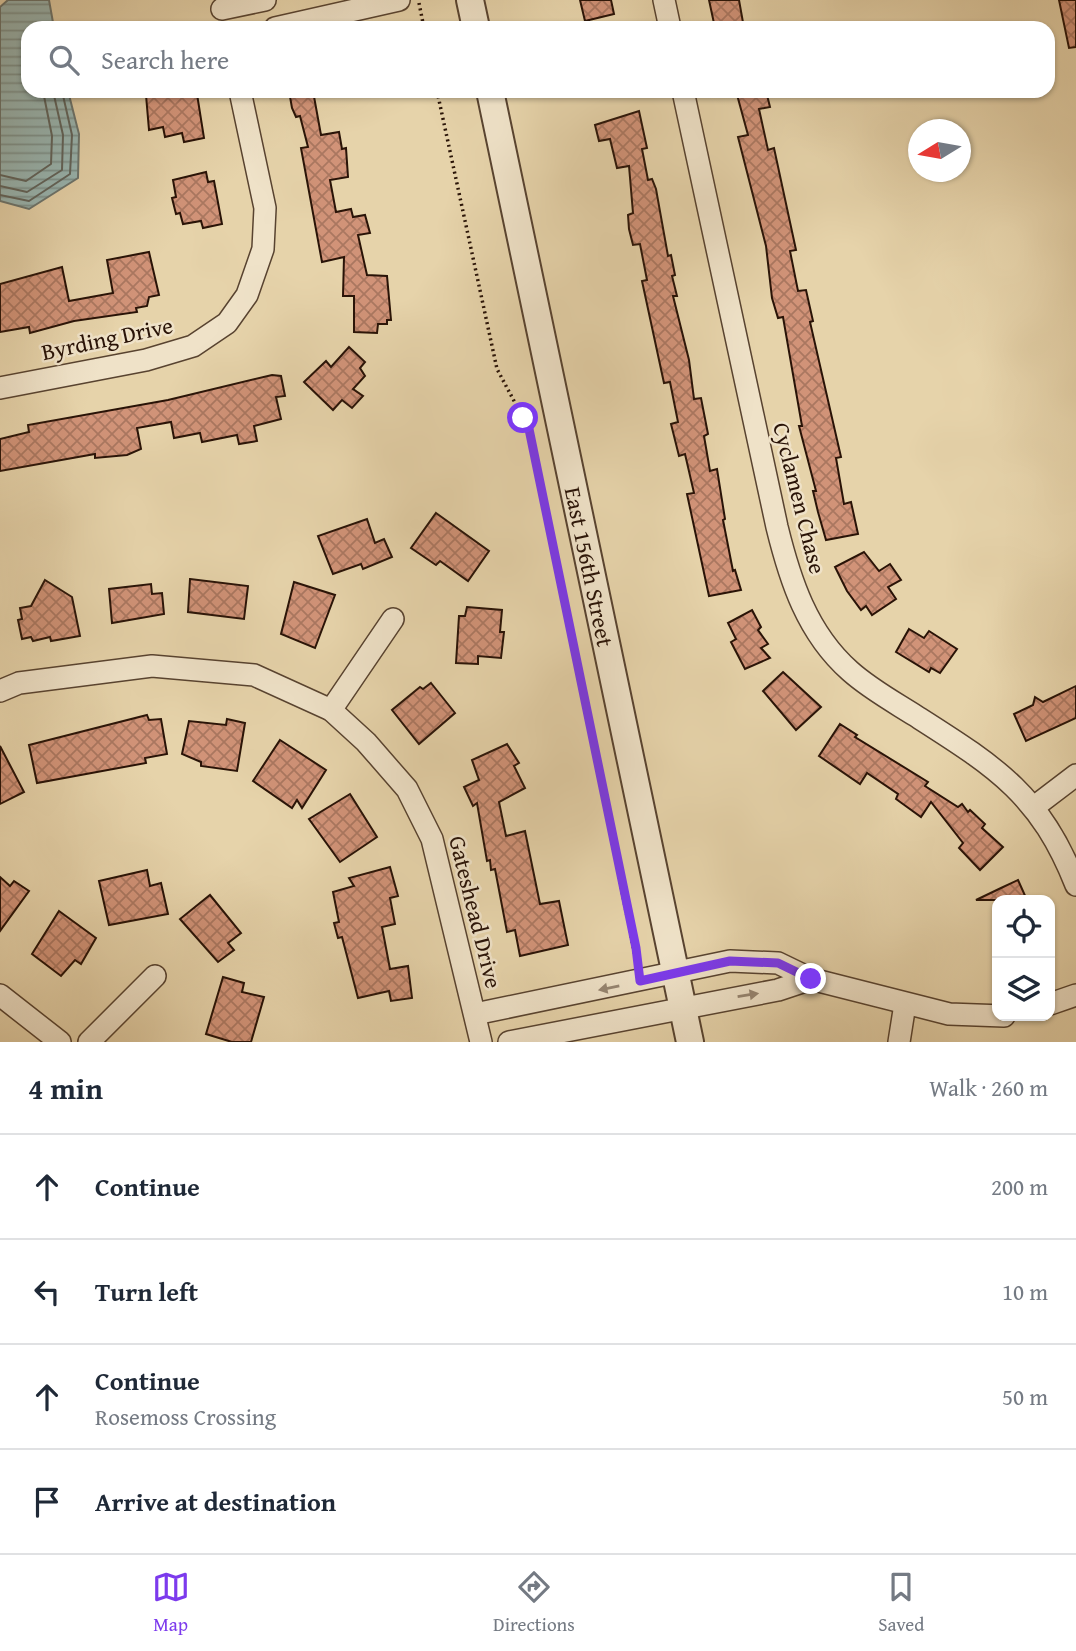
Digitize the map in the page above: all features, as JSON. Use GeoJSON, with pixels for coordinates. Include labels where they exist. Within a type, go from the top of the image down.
{"type":"FeatureCollection","features":[{"type":"Feature","properties":{"kind":"street"},"geometry":{"type":"LineString","coordinates":[[223,12],[265,0]]}},
{"type":"Feature","properties":{"kind":"street"},"geometry":{"type":"LineString","coordinates":[[306,21],[399,0]]}},
{"type":"Feature","properties":{"kind":"street"},"geometry":{"type":"LineString","coordinates":[[470,0],[474,21]]}},
{"type":"Feature","properties":{"kind":"street"},"geometry":{"type":"LineString","coordinates":[[664,0],[668,21]]}},
{"type":"Feature","properties":{"kind":"street","name":"Byrding Drive"},"geometry":{"type":"LineString","coordinates":[[0,387],[146,360],[193,346],[227,323],[247,295],[263,249],[265,208],[241,98]]}},
{"type":"Feature","properties":{"kind":"street","name":"East 156th Street"},"geometry":{"type":"LineString","coordinates":[[491,98],[690,1042]]}},
{"type":"Feature","properties":{"kind":"street","name":"Cyclamen Chase"},"geometry":{"type":"LineString","coordinates":[[685,98],[777,527],[789,577],[800,603],[816,631],[849,670],[966,748],[1034,807],[1049,826],[1076,886]]}},
{"type":"Feature","properties":{"kind":"street"},"geometry":{"type":"LineString","coordinates":[[331,710],[393,619]]}},
{"type":"Feature","properties":{"kind":"street","name":"Gateshead Drive"},"geometry":{"type":"LineString","coordinates":[[0,691],[19,683],[152,666],[254,674],[331,710],[366,743],[407,789],[432,839],[481,1042]]}},
{"type":"Feature","properties":{"kind":"street"},"geometry":{"type":"LineString","coordinates":[[1034,807],[1076,775]]}},
{"type":"Feature","properties":{"kind":"street"},"geometry":{"type":"LineString","coordinates":[[475,1014],[730,961],[778,963],[811,979],[905,1004],[949,1014],[992,1016]]}},
{"type":"Feature","properties":{"kind":"street"},"geometry":{"type":"LineString","coordinates":[[89,1042],[155,976]]}},
{"type":"Feature","properties":{"kind":"street"},"geometry":{"type":"LineString","coordinates":[[509,1042],[778,990],[811,979]]}},
{"type":"Feature","properties":{"kind":"street"},"geometry":{"type":"LineString","coordinates":[[0,995],[60,1042]]}},
{"type":"Feature","properties":{"kind":"street"},"geometry":{"type":"LineString","coordinates":[[1055,1002],[1076,995]]}},
{"type":"Feature","properties":{"kind":"street"},"geometry":{"type":"LineString","coordinates":[[899,1042],[905,1004]]}},
{"type":"Feature","properties":{"kind":"path"},"geometry":{"type":"LineString","coordinates":[[418,0],[422,21]]}},
{"type":"Feature","properties":{"kind":"path"},"geometry":{"type":"LineString","coordinates":[[439,98],[496,369],[529,429],[636,948],[640,981]]}},
{"type":"Feature","properties":{"kind":"water"},"geometry":{"type":"Polygon","coordinates":[[[8,0],[49,0],[53,21],[21,21],[21,98],[70,98],[79,134],[78,178],[29,209],[0,201],[0,7],[8,0]]]}},
{"type":"Feature","properties":{"kind":"building"},"geometry":{"type":"Polygon","coordinates":[[[580,0],[611,0],[614,14],[585,21],[580,0]]]}},
{"type":"Feature","properties":{"kind":"building"},"geometry":{"type":"Polygon","coordinates":[[[709,0],[739,0],[743,21],[714,21],[709,0]]]}},
{"type":"Feature","properties":{"kind":"building"},"geometry":{"type":"Polygon","coordinates":[[[1059,0],[1076,0],[1076,47],[1069,48],[1059,0]]]}},
{"type":"Feature","properties":{"kind":"building"},"geometry":{"type":"Polygon","coordinates":[[[146,98],[198,98],[204,138],[184,142],[182,133],[165,137],[163,127],[149,130],[146,98]]]}},
{"type":"Feature","properties":{"kind":"building"},"geometry":{"type":"Polygon","coordinates":[[[290,98],[314,98],[321,135],[339,132],[342,149],[346,148],[348,177],[330,180],[336,212],[351,209],[353,217],[365,215],[370,233],[358,235],[367,275],[387,276],[391,320],[387,320],[387,324],[378,324],[377,333],[354,332],[354,296],[343,296],[344,257],[322,262],[301,148],[308,147],[300,116],[296,117],[290,98]]]}},
{"type":"Feature","properties":{"kind":"building"},"geometry":{"type":"Polygon","coordinates":[[[738,98],[768,98],[770,107],[759,109],[768,150],[774,148],[796,250],[790,251],[798,291],[806,290],[813,321],[810,322],[841,457],[836,458],[844,504],[851,502],[858,534],[826,540],[818,512],[813,491],[816,491],[799,426],[802,426],[783,317],[778,318],[772,298],[766,246],[738,137],[748,135],[738,98]]]}},
{"type":"Feature","properties":{"kind":"building"},"geometry":{"type":"Polygon","coordinates":[[[639,111],[647,148],[642,149],[648,180],[652,179],[656,189],[668,256],[671,255],[675,275],[672,276],[677,296],[673,296],[689,360],[694,399],[701,398],[708,434],[704,436],[710,471],[717,469],[733,571],[735,570],[741,590],[709,596],[687,494],[694,493],[685,454],[679,456],[671,424],[678,422],[670,382],[664,383],[642,281],[647,280],[640,244],[633,245],[629,229],[628,215],[633,213],[629,166],[617,168],[610,139],[599,141],[595,125],[639,111]]]}},
{"type":"Feature","properties":{"kind":"building"},"geometry":{"type":"Polygon","coordinates":[[[206,172],[208,182],[214,181],[222,224],[203,228],[201,221],[183,224],[180,213],[176,214],[172,198],[176,197],[173,180],[206,172]]]}},
{"type":"Feature","properties":{"kind":"building"},"geometry":{"type":"Polygon","coordinates":[[[149,252],[159,295],[149,297],[147,306],[136,308],[137,312],[74,321],[30,333],[29,327],[0,332],[0,284],[62,267],[69,301],[113,293],[107,260],[149,252]]]}},
{"type":"Feature","properties":{"kind":"building"},"geometry":{"type":"Polygon","coordinates":[[[349,347],[365,362],[360,368],[365,376],[353,389],[363,396],[352,408],[342,400],[333,410],[304,382],[326,361],[331,367],[349,347]]]}},
{"type":"Feature","properties":{"kind":"building"},"geometry":{"type":"Polygon","coordinates":[[[272,375],[281,376],[285,396],[276,397],[281,419],[254,426],[257,441],[239,444],[237,435],[202,442],[200,433],[174,438],[171,422],[137,428],[141,449],[127,455],[95,458],[95,454],[0,471],[0,439],[29,432],[28,425],[168,400],[272,375]]]}},
{"type":"Feature","properties":{"kind":"building"},"geometry":{"type":"Polygon","coordinates":[[[436,513],[489,551],[468,581],[440,561],[436,565],[411,548],[436,513]]]}},
{"type":"Feature","properties":{"kind":"building"},"geometry":{"type":"Polygon","coordinates":[[[367,519],[375,543],[384,539],[392,557],[363,569],[361,564],[333,574],[318,536],[367,519]]]}},
{"type":"Feature","properties":{"kind":"building"},"geometry":{"type":"Polygon","coordinates":[[[864,552],[879,571],[890,564],[901,580],[888,587],[896,599],[872,615],[866,606],[861,610],[847,591],[835,567],[864,552]]]}},
{"type":"Feature","properties":{"kind":"building"},"geometry":{"type":"Polygon","coordinates":[[[190,579],[248,586],[244,619],[188,612],[190,579]]]}},
{"type":"Feature","properties":{"kind":"building"},"geometry":{"type":"Polygon","coordinates":[[[45,580],[72,597],[80,636],[51,641],[50,637],[33,641],[31,637],[22,639],[18,620],[22,619],[20,608],[31,606],[45,580]]]}},
{"type":"Feature","properties":{"kind":"building"},"geometry":{"type":"Polygon","coordinates":[[[294,582],[335,595],[315,648],[281,634],[294,582]]]}},
{"type":"Feature","properties":{"kind":"building"},"geometry":{"type":"Polygon","coordinates":[[[151,584],[152,594],[162,593],[164,614],[112,623],[109,589],[151,584]]]}},
{"type":"Feature","properties":{"kind":"building"},"geometry":{"type":"Polygon","coordinates":[[[467,607],[502,610],[500,632],[504,632],[501,658],[478,656],[478,664],[456,663],[459,616],[465,616],[467,607]]]}},
{"type":"Feature","properties":{"kind":"building"},"geometry":{"type":"Polygon","coordinates":[[[752,610],[761,627],[758,630],[768,644],[761,648],[770,658],[745,669],[731,642],[736,639],[728,623],[752,610]]]}},
{"type":"Feature","properties":{"kind":"building"},"geometry":{"type":"Polygon","coordinates":[[[909,629],[924,638],[929,631],[957,649],[940,673],[931,668],[929,672],[896,652],[909,629]]]}},
{"type":"Feature","properties":{"kind":"building"},"geometry":{"type":"Polygon","coordinates":[[[783,672],[821,707],[796,730],[763,691],[783,672]]]}},
{"type":"Feature","properties":{"kind":"building"},"geometry":{"type":"Polygon","coordinates":[[[431,683],[455,713],[419,744],[392,710],[420,687],[423,689],[431,683]]]}},
{"type":"Feature","properties":{"kind":"building"},"geometry":{"type":"Polygon","coordinates":[[[1076,686],[1076,718],[1026,741],[1014,714],[1033,705],[1035,697],[1043,702],[1076,686]]]}},
{"type":"Feature","properties":{"kind":"building"},"geometry":{"type":"Polygon","coordinates":[[[147,715],[149,720],[161,719],[167,754],[145,758],[146,763],[37,783],[29,745],[147,715]]]}},
{"type":"Feature","properties":{"kind":"building"},"geometry":{"type":"Polygon","coordinates":[[[227,719],[245,723],[237,771],[201,766],[201,762],[182,754],[189,721],[226,725],[227,719]]]}},
{"type":"Feature","properties":{"kind":"building"},"geometry":{"type":"Polygon","coordinates":[[[840,724],[857,735],[855,737],[928,782],[925,786],[958,807],[962,804],[968,812],[970,810],[985,824],[982,828],[1003,847],[980,870],[959,848],[963,843],[931,802],[921,817],[896,799],[898,794],[867,773],[860,784],[819,756],[840,724]]]}},
{"type":"Feature","properties":{"kind":"building"},"geometry":{"type":"Polygon","coordinates":[[[280,740],[326,770],[302,808],[297,800],[292,808],[253,781],[280,740]]]}},
{"type":"Feature","properties":{"kind":"building"},"geometry":{"type":"Polygon","coordinates":[[[507,744],[519,763],[514,766],[525,788],[499,802],[506,836],[525,831],[540,904],[559,901],[568,945],[520,956],[515,930],[507,932],[495,869],[491,870],[490,860],[487,861],[477,803],[473,806],[464,787],[479,780],[472,760],[507,744]]]}},
{"type":"Feature","properties":{"kind":"building"},"geometry":{"type":"Polygon","coordinates":[[[0,746],[24,792],[0,804],[0,746]]]}},
{"type":"Feature","properties":{"kind":"building"},"geometry":{"type":"Polygon","coordinates":[[[350,794],[377,837],[340,862],[309,819],[350,794]]]}},
{"type":"Feature","properties":{"kind":"building"},"geometry":{"type":"Polygon","coordinates":[[[390,867],[398,896],[390,898],[395,924],[382,927],[390,969],[408,966],[412,998],[391,1001],[389,991],[358,998],[342,937],[338,938],[334,923],[339,922],[333,892],[354,886],[349,878],[390,867]]]}},
{"type":"Feature","properties":{"kind":"building"},"geometry":{"type":"Polygon","coordinates":[[[147,870],[150,886],[161,883],[168,914],[109,925],[99,881],[147,870]]]}},
{"type":"Feature","properties":{"kind":"building"},"geometry":{"type":"Polygon","coordinates":[[[0,877],[10,886],[14,881],[29,891],[0,931],[0,877]]]}},
{"type":"Feature","properties":{"kind":"building"},"geometry":{"type":"Polygon","coordinates":[[[1018,880],[1025,895],[992,895],[992,900],[976,900],[1018,880]]]}},
{"type":"Feature","properties":{"kind":"building"},"geometry":{"type":"Polygon","coordinates":[[[210,895],[241,933],[228,943],[234,950],[218,962],[180,919],[210,895]]]}},
{"type":"Feature","properties":{"kind":"building"},"geometry":{"type":"Polygon","coordinates":[[[59,911],[96,938],[81,964],[75,960],[61,976],[32,954],[59,911]]]}},
{"type":"Feature","properties":{"kind":"building"},"geometry":{"type":"Polygon","coordinates":[[[223,977],[244,983],[242,992],[264,997],[251,1042],[232,1042],[206,1034],[223,977]]]}},
{"type":"Feature","properties":{"kind":"route"},"geometry":{"type":"LineString","coordinates":[[523,418],[529,429],[636,948],[640,981],[730,961],[778,963],[811,979]]}}]}
